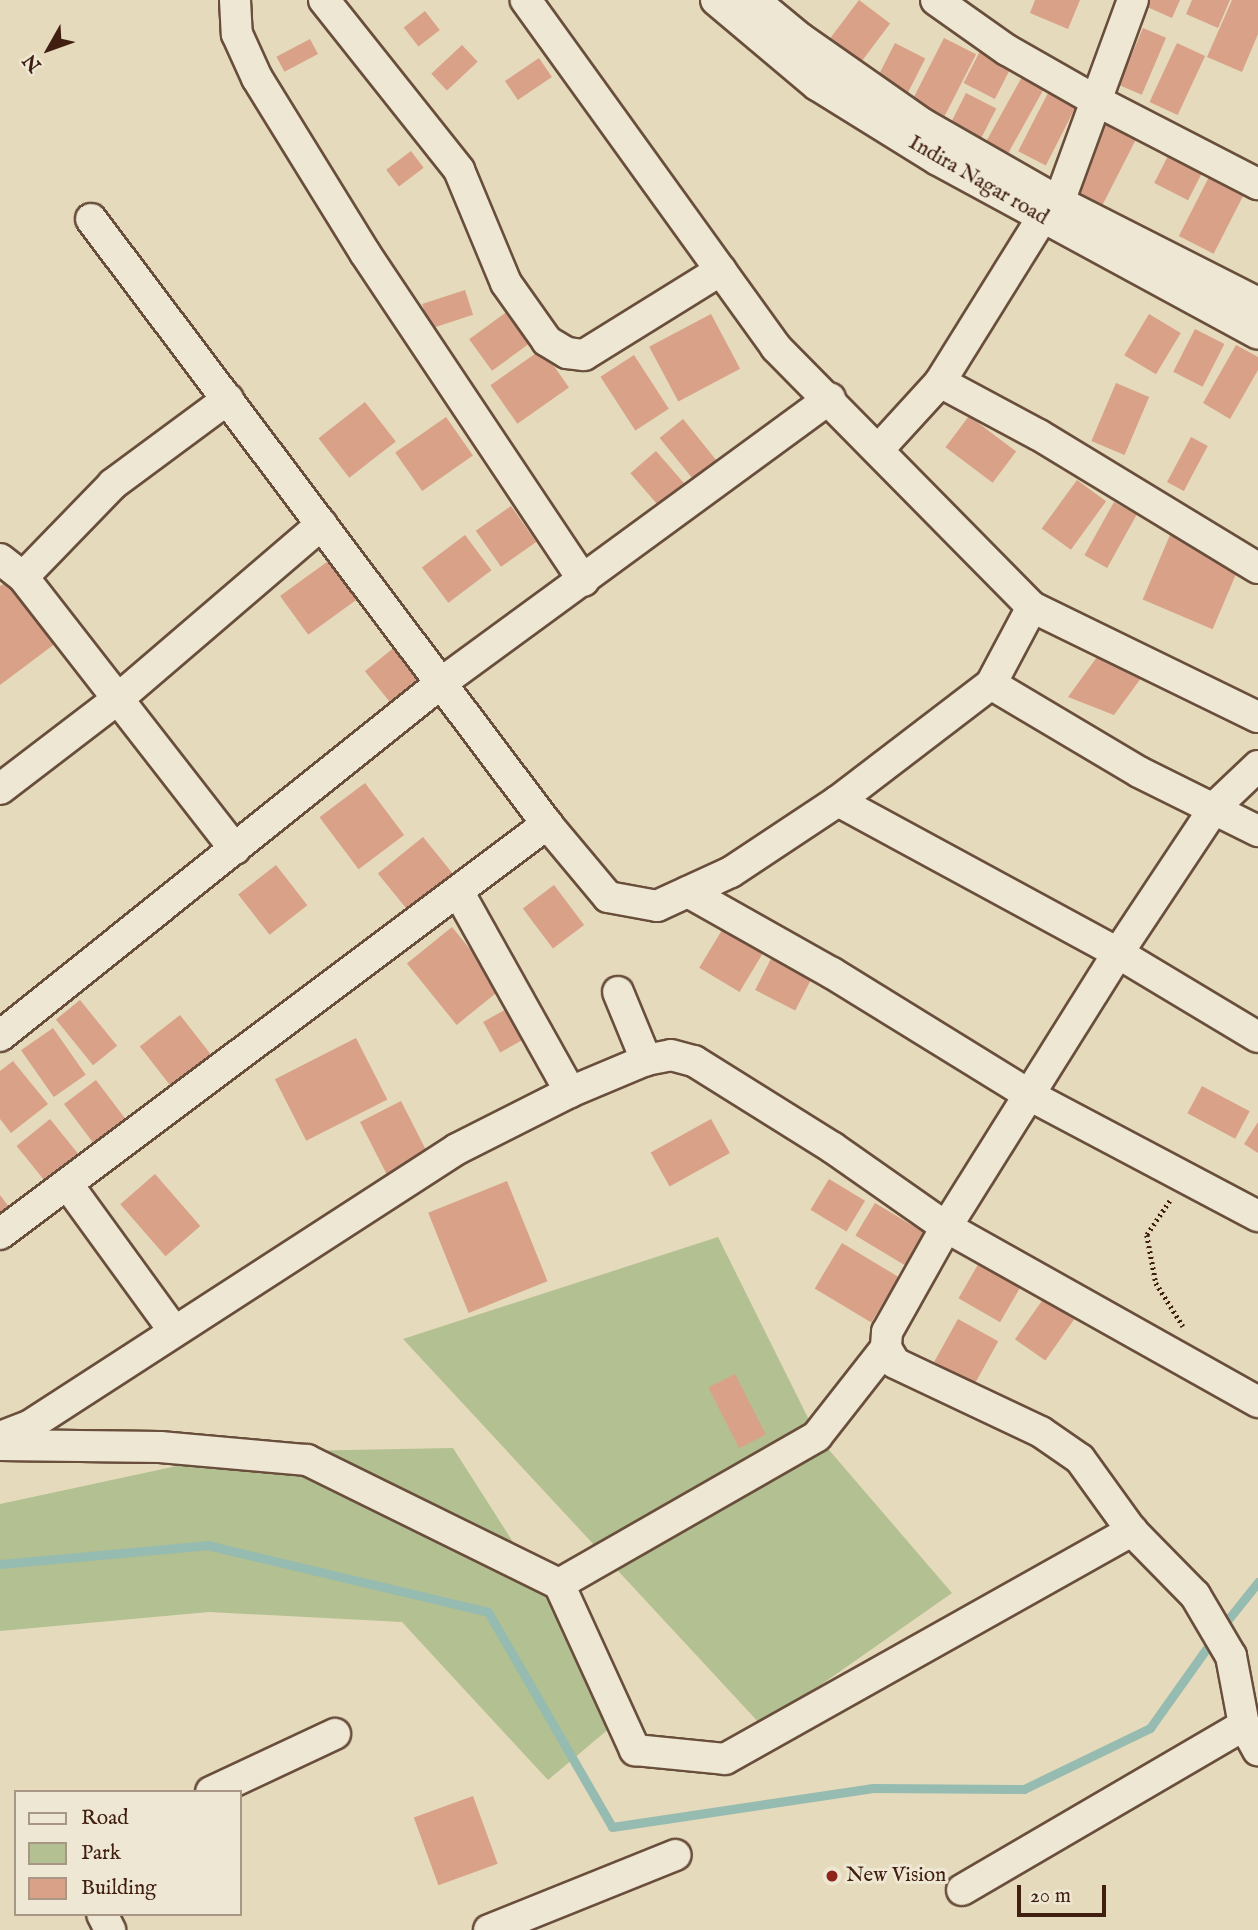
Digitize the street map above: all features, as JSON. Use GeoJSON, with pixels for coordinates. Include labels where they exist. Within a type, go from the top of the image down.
{"type":"FeatureCollection","features":[{"type":"Feature","properties":{"kind":"street"},"geometry":{"type":"LineString","coordinates":[[235,0],[237,34],[257,78],[365,253],[584,581]]}},
{"type":"Feature","properties":{"kind":"street"},"geometry":{"type":"LineString","coordinates":[[324,0],[459,170],[506,283],[547,341],[567,354],[584,355],[721,270]]}},
{"type":"Feature","properties":{"kind":"street"},"geometry":{"type":"LineString","coordinates":[[526,0],[776,347],[830,398],[1032,607],[1258,717]]}},
{"type":"Feature","properties":{"kind":"street","name":"Indira Nagar road"},"geometry":{"type":"LineString","coordinates":[[716,0],[817,85],[1051,210],[1258,334]]}},
{"type":"Feature","properties":{"kind":"street","name":"Indira Nagar road"},"geometry":{"type":"LineString","coordinates":[[754,0],[800,38],[1051,210],[1258,303]]}},
{"type":"Feature","properties":{"kind":"street"},"geometry":{"type":"LineString","coordinates":[[936,0],[1007,50],[1093,99],[1258,184]]}},
{"type":"Feature","properties":{"kind":"street"},"geometry":{"type":"LineString","coordinates":[[878,450],[940,382],[1051,210],[1132,0]]}},
{"type":"Feature","properties":{"kind":"street"},"geometry":{"type":"LineString","coordinates":[[91,219],[547,824],[608,897],[657,906],[731,872],[838,801],[991,684],[1032,607]]}},
{"type":"Feature","properties":{"kind":"street"},"geometry":{"type":"LineString","coordinates":[[940,382],[1039,435],[1258,568]]}},
{"type":"Feature","properties":{"kind":"street"},"geometry":{"type":"LineString","coordinates":[[0,1036],[441,683],[584,581],[830,398]]}},
{"type":"Feature","properties":{"kind":"street"},"geometry":{"type":"LineString","coordinates":[[228,399],[113,484],[11,568],[119,698],[234,849]]}},
{"type":"Feature","properties":{"kind":"street"},"geometry":{"type":"LineString","coordinates":[[0,789],[119,698],[322,524]]}},
{"type":"Feature","properties":{"kind":"street"},"geometry":{"type":"LineString","coordinates":[[991,684],[1139,772],[1215,807],[1258,831]]}},
{"type":"Feature","properties":{"kind":"street"},"geometry":{"type":"LineString","coordinates":[[559,1584],[817,1436],[886,1348],[887,1332],[946,1227],[1031,1096],[1118,953],[1215,807],[1258,766]]}},
{"type":"Feature","properties":{"kind":"street"},"geometry":{"type":"LineString","coordinates":[[838,801],[1118,953],[1258,1037]]}},
{"type":"Feature","properties":{"kind":"street"},"geometry":{"type":"LineString","coordinates":[[0,1234],[459,893],[547,824]]}},
{"type":"Feature","properties":{"kind":"street"},"geometry":{"type":"LineString","coordinates":[[688,892],[832,973],[1031,1096],[1258,1216]]}},
{"type":"Feature","properties":{"kind":"street"},"geometry":{"type":"LineString","coordinates":[[459,893],[570,1092]]}},
{"type":"Feature","properties":{"kind":"street"},"geometry":{"type":"LineString","coordinates":[[618,992],[646,1060]]}},
{"type":"Feature","properties":{"kind":"street"},"geometry":{"type":"LineString","coordinates":[[0,1437],[29,1426],[174,1331],[350,1222],[457,1149],[570,1092],[646,1060],[671,1055],[694,1061],[833,1148],[946,1227],[1258,1402]]}},
{"type":"Feature","properties":{"kind":"street"},"geometry":{"type":"LineString","coordinates":[[68,1185],[174,1331]]}},
{"type":"Feature","properties":{"kind":"street"},"geometry":{"type":"LineString","coordinates":[[886,1348],[895,1363],[1041,1432],[1080,1459],[1132,1531],[1195,1595],[1231,1656],[1251,1737],[962,1890]]}},
{"type":"Feature","properties":{"kind":"street"},"geometry":{"type":"LineString","coordinates":[[0,1445],[160,1447],[307,1460],[559,1584],[635,1750],[725,1759],[1132,1531]]}},
{"type":"Feature","properties":{"kind":"street"},"geometry":{"type":"LineString","coordinates":[[215,1790],[335,1734]]}},
{"type":"Feature","properties":{"kind":"street"},"geometry":{"type":"LineString","coordinates":[[489,1930],[676,1855]]}},
{"type":"Feature","properties":{"kind":"path"},"geometry":{"type":"LineString","coordinates":[[1199,1184],[1169,1201],[1147,1235],[1156,1283],[1175,1309],[1205,1371]]}},
{"type":"Feature","properties":{"kind":"green space"},"geometry":{"type":"Polygon","coordinates":[[[718,1237],[817,1436],[952,1593],[762,1726],[403,1339],[718,1237]]]}},
{"type":"Feature","properties":{"kind":"green space"},"geometry":{"type":"Polygon","coordinates":[[[453,1448],[624,1716],[548,1780],[402,1622],[209,1612],[0,1631],[0,1504],[242,1452],[453,1448]]]}},
{"type":"Feature","properties":{"kind":"building"},"geometry":{"type":"Polygon","coordinates":[[[859,0],[890,23],[856,68],[825,45],[859,0]]]}},
{"type":"Feature","properties":{"kind":"building"},"geometry":{"type":"Polygon","coordinates":[[[1035,0],[1080,0],[1068,29],[1030,13],[1035,0]]]}},
{"type":"Feature","properties":{"kind":"building"},"geometry":{"type":"Polygon","coordinates":[[[1148,0],[1180,0],[1172,18],[1145,6],[1148,0]]]}},
{"type":"Feature","properties":{"kind":"building"},"geometry":{"type":"Polygon","coordinates":[[[1192,0],[1230,0],[1218,28],[1186,14],[1192,0]]]}},
{"type":"Feature","properties":{"kind":"building"},"geometry":{"type":"Polygon","coordinates":[[[1232,0],[1258,0],[1258,34],[1242,72],[1207,57],[1232,0]]]}},
{"type":"Feature","properties":{"kind":"building"},"geometry":{"type":"Polygon","coordinates":[[[425,11],[440,30],[418,47],[404,28],[425,11]]]}},
{"type":"Feature","properties":{"kind":"building"},"geometry":{"type":"Polygon","coordinates":[[[1143,28],[1166,38],[1142,95],[1119,85],[1143,28]]]}},
{"type":"Feature","properties":{"kind":"building"},"geometry":{"type":"Polygon","coordinates":[[[944,38],[976,54],[945,116],[913,99],[944,38]]]}},
{"type":"Feature","properties":{"kind":"building"},"geometry":{"type":"Polygon","coordinates":[[[310,39],[318,54],[284,72],[276,57],[310,39]]]}},
{"type":"Feature","properties":{"kind":"building"},"geometry":{"type":"Polygon","coordinates":[[[895,43],[925,58],[904,99],[874,84],[895,43]]]}},
{"type":"Feature","properties":{"kind":"building"},"geometry":{"type":"Polygon","coordinates":[[[1177,43],[1205,56],[1178,115],[1150,102],[1177,43]]]}},
{"type":"Feature","properties":{"kind":"building"},"geometry":{"type":"Polygon","coordinates":[[[462,45],[478,62],[447,90],[431,74],[462,45]]]}},
{"type":"Feature","properties":{"kind":"building"},"geometry":{"type":"Polygon","coordinates":[[[980,51],[1011,67],[995,99],[964,83],[980,51]]]}},
{"type":"Feature","properties":{"kind":"building"},"geometry":{"type":"Polygon","coordinates":[[[539,58],[552,77],[518,100],[505,81],[539,58]]]}},
{"type":"Feature","properties":{"kind":"building"},"geometry":{"type":"Polygon","coordinates":[[[1023,75],[1045,87],[1006,157],[984,145],[1023,75]]]}},
{"type":"Feature","properties":{"kind":"building"},"geometry":{"type":"Polygon","coordinates":[[[1050,89],[1078,103],[1046,165],[1018,151],[1050,89]]]}},
{"type":"Feature","properties":{"kind":"building"},"geometry":{"type":"Polygon","coordinates":[[[966,93],[996,108],[977,146],[947,130],[966,93]]]}},
{"type":"Feature","properties":{"kind":"building"},"geometry":{"type":"Polygon","coordinates":[[[1106,121],[1137,137],[1100,211],[1068,195],[1106,121]]]}},
{"type":"Feature","properties":{"kind":"building"},"geometry":{"type":"Polygon","coordinates":[[[1171,150],[1205,167],[1188,200],[1154,183],[1171,150]]]}},
{"type":"Feature","properties":{"kind":"building"},"geometry":{"type":"Polygon","coordinates":[[[411,151],[424,168],[399,186],[386,170],[411,151]]]}},
{"type":"Feature","properties":{"kind":"building"},"geometry":{"type":"Polygon","coordinates":[[[1212,171],[1247,189],[1214,254],[1179,236],[1212,171]]]}},
{"type":"Feature","properties":{"kind":"building"},"geometry":{"type":"Polygon","coordinates":[[[465,290],[473,315],[430,329],[422,304],[465,290]]]}},
{"type":"Feature","properties":{"kind":"building"},"geometry":{"type":"Polygon","coordinates":[[[512,308],[535,340],[492,371],[469,339],[512,308]]]}},
{"type":"Feature","properties":{"kind":"building"},"geometry":{"type":"Polygon","coordinates":[[[711,314],[740,369],[678,402],[649,347],[711,314]]]}},
{"type":"Feature","properties":{"kind":"building"},"geometry":{"type":"Polygon","coordinates":[[[1149,314],[1181,333],[1156,374],[1124,355],[1149,314]]]}},
{"type":"Feature","properties":{"kind":"building"},"geometry":{"type":"Polygon","coordinates":[[[1195,329],[1224,344],[1203,387],[1173,372],[1195,329]]]}},
{"type":"Feature","properties":{"kind":"building"},"geometry":{"type":"Polygon","coordinates":[[[1236,345],[1258,357],[1258,370],[1230,419],[1203,403],[1236,345]]]}},
{"type":"Feature","properties":{"kind":"building"},"geometry":{"type":"Polygon","coordinates":[[[542,349],[569,388],[517,424],[490,385],[542,349]]]}},
{"type":"Feature","properties":{"kind":"building"},"geometry":{"type":"Polygon","coordinates":[[[634,355],[669,409],[635,430],[600,377],[634,355]]]}},
{"type":"Feature","properties":{"kind":"building"},"geometry":{"type":"Polygon","coordinates":[[[1116,383],[1149,397],[1125,455],[1091,441],[1116,383]]]}},
{"type":"Feature","properties":{"kind":"building"},"geometry":{"type":"Polygon","coordinates":[[[365,402],[396,441],[349,478],[319,438],[365,402]]]}},
{"type":"Feature","properties":{"kind":"building"},"geometry":{"type":"Polygon","coordinates":[[[969,416],[1016,452],[993,483],[946,447],[969,416]]]}},
{"type":"Feature","properties":{"kind":"building"},"geometry":{"type":"Polygon","coordinates":[[[446,417],[473,456],[422,491],[395,453],[446,417]]]}},
{"type":"Feature","properties":{"kind":"building"},"geometry":{"type":"Polygon","coordinates":[[[683,419],[721,466],[697,485],[660,438],[683,419]]]}},
{"type":"Feature","properties":{"kind":"building"},"geometry":{"type":"Polygon","coordinates":[[[1191,437],[1208,446],[1184,491],[1167,482],[1191,437]]]}},
{"type":"Feature","properties":{"kind":"building"},"geometry":{"type":"Polygon","coordinates":[[[656,451],[687,487],[662,510],[630,473],[656,451]]]}},
{"type":"Feature","properties":{"kind":"building"},"geometry":{"type":"Polygon","coordinates":[[[1077,480],[1106,501],[1071,550],[1042,529],[1077,480]]]}},
{"type":"Feature","properties":{"kind":"building"},"geometry":{"type":"Polygon","coordinates":[[[1114,502],[1137,515],[1107,568],[1084,555],[1114,502]]]}},
{"type":"Feature","properties":{"kind":"building"},"geometry":{"type":"Polygon","coordinates":[[[511,506],[536,542],[501,567],[476,531],[511,506]]]}},
{"type":"Feature","properties":{"kind":"building"},"geometry":{"type":"Polygon","coordinates":[[[465,535],[491,570],[448,603],[422,567],[465,535]]]}},
{"type":"Feature","properties":{"kind":"building"},"geometry":{"type":"Polygon","coordinates":[[[1170,535],[1240,565],[1213,629],[1143,599],[1170,535]]]}},
{"type":"Feature","properties":{"kind":"building"},"geometry":{"type":"Polygon","coordinates":[[[331,559],[359,598],[308,635],[280,596],[331,559]]]}},
{"type":"Feature","properties":{"kind":"building"},"geometry":{"type":"Polygon","coordinates":[[[8,581],[56,643],[0,685],[0,586],[8,581]]]}},
{"type":"Feature","properties":{"kind":"building"},"geometry":{"type":"Polygon","coordinates":[[[396,646],[423,679],[392,705],[365,671],[396,646]]]}},
{"type":"Feature","properties":{"kind":"building"},"geometry":{"type":"Polygon","coordinates":[[[1105,646],[1144,674],[1114,715],[1068,697],[1105,646]]]}},
{"type":"Feature","properties":{"kind":"building"},"geometry":{"type":"Polygon","coordinates":[[[365,783],[404,835],[359,869],[319,817],[365,783]]]}},
{"type":"Feature","properties":{"kind":"building"},"geometry":{"type":"Polygon","coordinates":[[[423,837],[454,875],[409,912],[378,874],[423,837]]]}},
{"type":"Feature","properties":{"kind":"building"},"geometry":{"type":"Polygon","coordinates":[[[276,865],[307,905],[270,935],[238,895],[276,865]]]}},
{"type":"Feature","properties":{"kind":"building"},"geometry":{"type":"Polygon","coordinates":[[[554,885],[584,925],[553,948],[523,908],[554,885]]]}},
{"type":"Feature","properties":{"kind":"building"},"geometry":{"type":"Polygon","coordinates":[[[725,925],[765,949],[740,992],[699,968],[725,925]]]}},
{"type":"Feature","properties":{"kind":"building"},"geometry":{"type":"Polygon","coordinates":[[[452,927],[502,988],[457,1025],[407,964],[452,927]]]}},
{"type":"Feature","properties":{"kind":"building"},"geometry":{"type":"Polygon","coordinates":[[[776,949],[816,969],[795,1010],[755,990],[776,949]]]}},
{"type":"Feature","properties":{"kind":"building"},"geometry":{"type":"Polygon","coordinates":[[[80,1000],[117,1046],[93,1065],[56,1020],[80,1000]]]}},
{"type":"Feature","properties":{"kind":"building"},"geometry":{"type":"Polygon","coordinates":[[[519,1002],[536,1033],[500,1052],[483,1022],[519,1002]]]}},
{"type":"Feature","properties":{"kind":"building"},"geometry":{"type":"Polygon","coordinates":[[[180,1015],[213,1058],[173,1089],[140,1046],[180,1015]]]}},
{"type":"Feature","properties":{"kind":"building"},"geometry":{"type":"Polygon","coordinates":[[[53,1028],[86,1075],[54,1097],[21,1050],[53,1028]]]}},
{"type":"Feature","properties":{"kind":"building"},"geometry":{"type":"Polygon","coordinates":[[[356,1038],[387,1099],[306,1141],[275,1079],[356,1038]]]}},
{"type":"Feature","properties":{"kind":"building"},"geometry":{"type":"Polygon","coordinates":[[[13,1061],[48,1104],[11,1133],[0,1119],[0,1071],[13,1061]]]}},
{"type":"Feature","properties":{"kind":"building"},"geometry":{"type":"Polygon","coordinates":[[[96,1080],[128,1122],[96,1146],[64,1104],[96,1080]]]}},
{"type":"Feature","properties":{"kind":"building"},"geometry":{"type":"Polygon","coordinates":[[[1202,1086],[1250,1111],[1235,1139],[1187,1113],[1202,1086]]]}},
{"type":"Feature","properties":{"kind":"building"},"geometry":{"type":"Polygon","coordinates":[[[401,1101],[428,1154],[387,1175],[360,1122],[401,1101]]]}},
{"type":"Feature","properties":{"kind":"building"},"geometry":{"type":"Polygon","coordinates":[[[50,1119],[83,1160],[50,1187],[17,1146],[50,1119]]]}},
{"type":"Feature","properties":{"kind":"building"},"geometry":{"type":"Polygon","coordinates":[[[711,1119],[730,1153],[670,1187],[651,1152],[711,1119]]]}},
{"type":"Feature","properties":{"kind":"building"},"geometry":{"type":"Polygon","coordinates":[[[1258,1122],[1258,1153],[1244,1144],[1258,1122]]]}},
{"type":"Feature","properties":{"kind":"building"},"geometry":{"type":"Polygon","coordinates":[[[155,1174],[200,1226],[166,1256],[120,1204],[155,1174]]]}},
{"type":"Feature","properties":{"kind":"building"},"geometry":{"type":"Polygon","coordinates":[[[829,1179],[865,1201],[846,1231],[810,1210],[829,1179]]]}},
{"type":"Feature","properties":{"kind":"building"},"geometry":{"type":"Polygon","coordinates":[[[507,1181],[547,1281],[469,1313],[428,1213],[507,1181]]]}},
{"type":"Feature","properties":{"kind":"building"},"geometry":{"type":"Polygon","coordinates":[[[0,1195],[12,1211],[0,1221],[0,1195]]]}},
{"type":"Feature","properties":{"kind":"building"},"geometry":{"type":"Polygon","coordinates":[[[875,1203],[931,1236],[911,1269],[855,1236],[875,1203]]]}},
{"type":"Feature","properties":{"kind":"building"},"geometry":{"type":"Polygon","coordinates":[[[842,1243],[899,1277],[871,1322],[815,1288],[842,1243]]]}},
{"type":"Feature","properties":{"kind":"building"},"geometry":{"type":"Polygon","coordinates":[[[980,1261],[1022,1285],[1000,1322],[958,1298],[980,1261]]]}},
{"type":"Feature","properties":{"kind":"building"},"geometry":{"type":"Polygon","coordinates":[[[1046,1295],[1076,1316],[1045,1360],[1015,1339],[1046,1295]]]}},
{"type":"Feature","properties":{"kind":"building"},"geometry":{"type":"Polygon","coordinates":[[[958,1319],[998,1341],[974,1384],[934,1362],[958,1319]]]}},
{"type":"Feature","properties":{"kind":"building"},"geometry":{"type":"Polygon","coordinates":[[[735,1374],[766,1435],[739,1448],[708,1388],[735,1374]]]}},
{"type":"Feature","properties":{"kind":"building"},"geometry":{"type":"Polygon","coordinates":[[[473,1796],[498,1864],[438,1885],[414,1818],[473,1796]]]}},
{"type":"Feature","properties":{"kind":"waterway"},"geometry":{"type":"LineString","coordinates":[[0,1564],[207,1545],[488,1612],[612,1827],[873,1788],[1024,1789],[1150,1728],[1214,1638]]}},
{"type":"Feature","properties":{"kind":"waterway"},"geometry":{"type":"LineString","coordinates":[[1222,1627],[1258,1582]]}},
{"type":"Feature","properties":{"kind":"place","name":"New Vision"},"geometry":{"type":"Point","coordinates":[832,1876]}}]}
